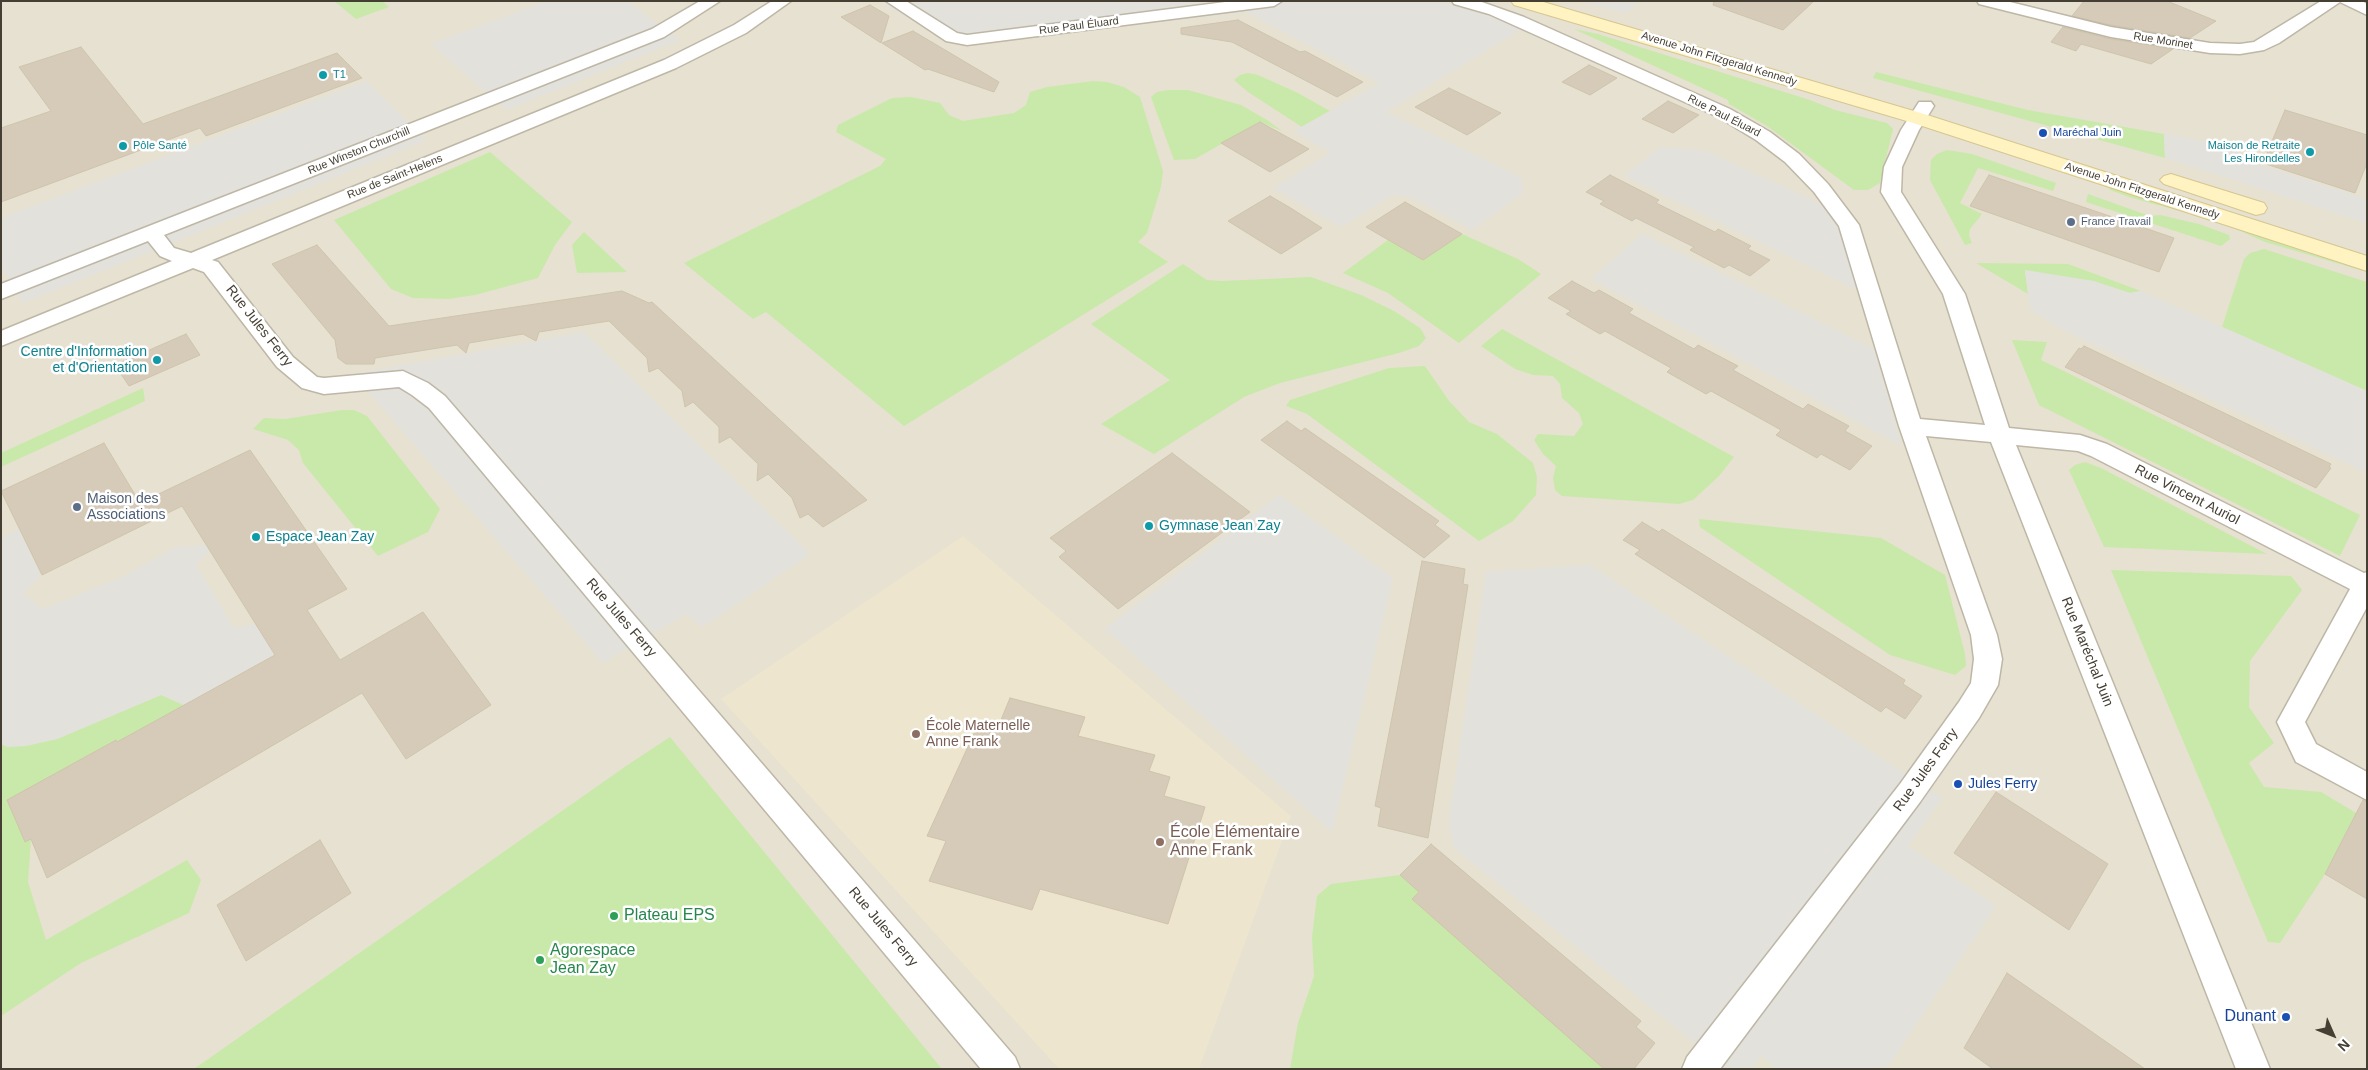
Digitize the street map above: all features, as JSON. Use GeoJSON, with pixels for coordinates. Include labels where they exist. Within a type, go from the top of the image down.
{"type":"FeatureCollection","features":[{"type":"Feature","properties":{"kind":"main road","name":"Avenue John Fitzgerald Kennedy"},"geometry":{"type":"LineString","coordinates":[[1520,1],[2235,201],[2367,245]]}},
{"type":"Feature","properties":{"kind":"main road","name":"Avenue John Fitzgerald Kennedy"},"geometry":{"type":"LineString","coordinates":[[1560,1],[1927,114],[2245,225],[2367,263]]}},
{"type":"Feature","properties":{"kind":"main road"},"geometry":{"type":"LineString","coordinates":[[2235,201],[2233,211],[2245,225]]}},
{"type":"Feature","properties":{"kind":"street","name":"Rue Winston Churchill"},"geometry":{"type":"LineString","coordinates":[[1,292],[652,36],[712,1]]}},
{"type":"Feature","properties":{"kind":"street","name":"Rue de Saint-Helens"},"geometry":{"type":"LineString","coordinates":[[1,340],[670,64],[740,29],[783,1]]}},
{"type":"Feature","properties":{"kind":"street","name":"Rue Paul Éluard"},"geometry":{"type":"LineString","coordinates":[[894,1],[952,37],[967,40],[1274,1]]}},
{"type":"Feature","properties":{"kind":"street","name":"Rue Paul Éluard"},"geometry":{"type":"LineString","coordinates":[[1460,1],[1495,11],[1724,113],[1764,136],[1792,158],[1821,188],[1850,225],[1911,426]]}},
{"type":"Feature","properties":{"kind":"street","name":"Rue Morinet"},"geometry":{"type":"LineString","coordinates":[[1985,1],[2111,32],[2210,48],[2240,49],[2258,46],[2273,39],[2333,1]]}},
{"type":"Feature","properties":{"kind":"street"},"geometry":{"type":"LineString","coordinates":[[2348,1],[2367,10]]}},
{"type":"Feature","properties":{"kind":"street","name":"Rue Maréchal Juin"},"geometry":{"type":"LineString","coordinates":[[1927,114],[1893,167],[1890,192],[1954,294],[2000,435],[2253,1069]]}},
{"type":"Feature","properties":{"kind":"street","name":"Rue Jules Ferry"},"geometry":{"type":"LineString","coordinates":[[152,233],[167,252],[212,267],[285,362],[310,383],[324,386],[403,380],[420,389],[437,402],[1003,1069]]}},
{"type":"Feature","properties":{"kind":"street","name":"Rue Jules Ferry"},"geometry":{"type":"LineString","coordinates":[[1698,1069],[1910,793],[1984,685],[1988,659],[1984,635],[1911,426]]}},
{"type":"Feature","properties":{"kind":"street","name":"Rue Vincent Auriol"},"geometry":{"type":"LineString","coordinates":[[1911,426],[2080,444],[2099,450],[2366,583],[2291,722],[2306,753],[2367,787]]}},
{"type":"Feature","properties":{"kind":"shaded area"},"geometry":{"type":"Polygon","coordinates":[[[1,1],[2367,1],[2367,1069],[1,1069],[1,1]]]}},
{"type":"Feature","properties":{"kind":"shaded area"},"geometry":{"type":"Polygon","coordinates":[[[547,1],[626,1],[680,40],[506,110],[431,44],[547,1]]]}},
{"type":"Feature","properties":{"kind":"shaded area"},"geometry":{"type":"Polygon","coordinates":[[[891,1],[1441,1],[1525,27],[1386,112],[1521,177],[1523,193],[1472,230],[1411,197],[1393,195],[1341,227],[1273,188],[1330,153],[1294,131],[1379,83],[1246,12],[960,45],[947,40],[883,4],[891,1]]]}},
{"type":"Feature","properties":{"kind":"shaded area"},"geometry":{"type":"Polygon","coordinates":[[[1580,1],[1638,1],[1639,2],[1625,13],[1580,1]]]}},
{"type":"Feature","properties":{"kind":"shaded area"},"geometry":{"type":"Polygon","coordinates":[[[366,81],[427,140],[23,303],[1,266],[1,218],[366,81]]]}},
{"type":"Feature","properties":{"kind":"shaded area"},"geometry":{"type":"Polygon","coordinates":[[[2164,134],[2215,143],[2218,140],[2241,153],[2245,160],[2367,199],[2367,223],[2165,158],[2164,134]]]}},
{"type":"Feature","properties":{"kind":"shaded area"},"geometry":{"type":"Polygon","coordinates":[[[1660,147],[1706,151],[1819,203],[1840,222],[1859,291],[1625,176],[1660,147]]]}},
{"type":"Feature","properties":{"kind":"shaded area"},"geometry":{"type":"Polygon","coordinates":[[[1642,234],[1874,349],[1902,446],[1591,279],[1642,234]]]}},
{"type":"Feature","properties":{"kind":"shaded area"},"geometry":{"type":"Polygon","coordinates":[[[2025,270],[2093,281],[2130,293],[2141,291],[2367,391],[2367,473],[2061,329],[2030,309],[2025,270]]]}},
{"type":"Feature","properties":{"kind":"shaded area"},"geometry":{"type":"Polygon","coordinates":[[[584,332],[810,554],[703,627],[686,614],[603,663],[353,374],[584,332]]]}},
{"type":"Feature","properties":{"kind":"shaded area"},"geometry":{"type":"Polygon","coordinates":[[[1279,495],[1393,578],[1332,832],[1105,629],[1279,495]]]}},
{"type":"Feature","properties":{"kind":"shaded area"},"geometry":{"type":"Polygon","coordinates":[[[19,529],[42,575],[23,593],[42,609],[120,578],[176,547],[207,545],[210,550],[196,565],[234,628],[256,624],[301,640],[184,705],[161,695],[57,739],[26,746],[8,747],[1,744],[1,538],[19,529]]]}},
{"type":"Feature","properties":{"kind":"shaded area"},"geometry":{"type":"Polygon","coordinates":[[[963,536],[1291,816],[1199,1069],[1059,1069],[721,699],[963,536]]]}},
{"type":"Feature","properties":{"kind":"shaded area"},"geometry":{"type":"Polygon","coordinates":[[[1590,565],[1942,798],[1908,846],[1996,906],[1886,1069],[1776,1069],[1761,1056],[1752,1069],[1727,1069],[1453,847],[1449,819],[1486,572],[1590,565]]]}},
{"type":"Feature","properties":{"kind":"green space"},"geometry":{"type":"Polygon","coordinates":[[[334,1],[382,1],[389,7],[356,19],[334,1]]]}},
{"type":"Feature","properties":{"kind":"green space"},"geometry":{"type":"Polygon","coordinates":[[[1574,29],[1598,34],[1810,100],[1835,110],[1887,123],[1893,129],[1880,183],[1868,190],[1854,190],[1767,126],[1729,104],[1728,100],[1574,29]]]}},
{"type":"Feature","properties":{"kind":"green space"},"geometry":{"type":"Polygon","coordinates":[[[1876,72],[2028,110],[2164,134],[2165,158],[1873,78],[1876,72]]]}},
{"type":"Feature","properties":{"kind":"green space"},"geometry":{"type":"Polygon","coordinates":[[[1248,73],[1258,75],[1298,93],[1330,111],[1302,127],[1248,92],[1234,80],[1240,75],[1248,73]]]}},
{"type":"Feature","properties":{"kind":"green space"},"geometry":{"type":"Polygon","coordinates":[[[1093,81],[1107,82],[1124,87],[1140,97],[1163,171],[1161,187],[1147,233],[1138,242],[1168,262],[904,426],[766,312],[753,319],[684,263],[880,166],[886,159],[836,132],[838,125],[892,98],[911,97],[940,103],[949,115],[963,121],[1014,113],[1026,105],[1030,92],[1047,87],[1093,81]]]}},
{"type":"Feature","properties":{"kind":"green space"},"geometry":{"type":"Polygon","coordinates":[[[1188,90],[1241,105],[1282,131],[1260,122],[1195,159],[1174,160],[1151,97],[1157,92],[1188,90]]]}},
{"type":"Feature","properties":{"kind":"green space"},"geometry":{"type":"Polygon","coordinates":[[[1947,150],[1972,154],[2056,183],[2053,191],[1978,168],[1960,203],[1982,214],[1970,229],[1969,236],[1972,243],[1965,245],[1930,180],[1931,160],[1937,154],[1947,150]]]}},
{"type":"Feature","properties":{"kind":"green space"},"geometry":{"type":"Polygon","coordinates":[[[490,152],[572,222],[555,245],[538,278],[475,295],[448,299],[413,298],[391,289],[334,220],[490,152]]]}},
{"type":"Feature","properties":{"kind":"green space"},"geometry":{"type":"Polygon","coordinates":[[[2107,183],[2367,269],[2367,272],[2265,242],[2236,229],[2187,213],[2132,198],[2110,190],[2107,183]]]}},
{"type":"Feature","properties":{"kind":"green space"},"geometry":{"type":"Polygon","coordinates":[[[2088,194],[2150,216],[2160,215],[2199,224],[2229,235],[2230,239],[2221,246],[2086,202],[2088,194]]]}},
{"type":"Feature","properties":{"kind":"green space"},"geometry":{"type":"Polygon","coordinates":[[[584,232],[627,272],[577,273],[572,245],[584,232]]]}},
{"type":"Feature","properties":{"kind":"green space"},"geometry":{"type":"Polygon","coordinates":[[[1462,234],[1518,259],[1541,274],[1459,343],[1388,293],[1343,273],[1388,240],[1423,260],[1462,234]]]}},
{"type":"Feature","properties":{"kind":"green space"},"geometry":{"type":"Polygon","coordinates":[[[2264,249],[2367,282],[2367,391],[2222,327],[2244,259],[2250,253],[2264,249]]]}},
{"type":"Feature","properties":{"kind":"green space"},"geometry":{"type":"Polygon","coordinates":[[[1976,263],[2068,264],[2141,291],[2130,293],[2093,281],[2025,271],[2028,294],[1976,263]]]}},
{"type":"Feature","properties":{"kind":"green space"},"geometry":{"type":"Polygon","coordinates":[[[1183,264],[1207,280],[1311,277],[1361,295],[1394,311],[1420,328],[1426,338],[1419,346],[1399,353],[1280,383],[1244,397],[1154,454],[1101,424],[1170,380],[1091,324],[1183,264]]]}},
{"type":"Feature","properties":{"kind":"green space"},"geometry":{"type":"Polygon","coordinates":[[[1502,329],[1734,457],[1719,476],[1693,500],[1679,504],[1562,496],[1555,490],[1553,478],[1556,466],[1543,454],[1534,440],[1538,434],[1574,436],[1583,424],[1579,413],[1562,398],[1560,384],[1553,376],[1533,375],[1515,369],[1481,346],[1502,329]]]}},
{"type":"Feature","properties":{"kind":"green space"},"geometry":{"type":"Polygon","coordinates":[[[2012,340],[2047,342],[2041,360],[2360,515],[2340,556],[2039,405],[2012,340]]]}},
{"type":"Feature","properties":{"kind":"green space"},"geometry":{"type":"Polygon","coordinates":[[[1425,366],[1449,401],[1469,422],[1497,434],[1533,463],[1537,477],[1536,495],[1513,521],[1479,541],[1307,414],[1286,406],[1290,400],[1389,368],[1425,366]]]}},
{"type":"Feature","properties":{"kind":"green space"},"geometry":{"type":"Polygon","coordinates":[[[143,388],[145,401],[1,467],[1,453],[143,388]]]}},
{"type":"Feature","properties":{"kind":"green space"},"geometry":{"type":"Polygon","coordinates":[[[342,410],[354,410],[367,416],[440,509],[428,532],[378,556],[303,463],[299,450],[288,440],[253,429],[264,418],[285,419],[342,410]]]}},
{"type":"Feature","properties":{"kind":"green space"},"geometry":{"type":"Polygon","coordinates":[[[2085,462],[2101,468],[2267,554],[2104,547],[2069,470],[2075,465],[2085,462]]]}},
{"type":"Feature","properties":{"kind":"green space"},"geometry":{"type":"Polygon","coordinates":[[[1699,519],[1881,538],[1945,575],[1965,654],[1966,666],[1955,675],[1890,655],[1700,527],[1699,519]]]}},
{"type":"Feature","properties":{"kind":"green space"},"geometry":{"type":"Polygon","coordinates":[[[2111,570],[2291,576],[2302,590],[2250,661],[2249,707],[2274,743],[2249,763],[2264,787],[2321,792],[2356,813],[2325,874],[2280,943],[2268,942],[2111,570]]]}},
{"type":"Feature","properties":{"kind":"green space"},"geometry":{"type":"Polygon","coordinates":[[[161,695],[184,705],[117,742],[115,740],[8,800],[31,839],[28,882],[46,940],[187,860],[201,880],[189,913],[81,963],[1,1016],[1,744],[8,747],[57,739],[161,695]]]}},
{"type":"Feature","properties":{"kind":"green space","name":"Plateau EPS"},"geometry":{"type":"Polygon","coordinates":[[[670,737],[942,1069],[194,1069],[629,764],[670,737]]]}},
{"type":"Feature","properties":{"kind":"green space"},"geometry":{"type":"Polygon","coordinates":[[[1400,875],[1419,892],[1412,899],[1603,1068],[1620,1069],[1290,1069],[1298,1023],[1314,976],[1312,937],[1317,896],[1331,884],[1400,875]]]}},
{"type":"Feature","properties":{"kind":"building"},"geometry":{"type":"Polygon","coordinates":[[[1714,1],[1814,1],[1783,30],[1713,5],[1714,1]]]}},
{"type":"Feature","properties":{"kind":"building"},"geometry":{"type":"Polygon","coordinates":[[[2084,1],[2167,1],[2216,21],[2190,38],[2111,25],[2072,16],[2084,1]]]}},
{"type":"Feature","properties":{"kind":"building"},"geometry":{"type":"Polygon","coordinates":[[[870,5],[889,16],[881,43],[841,17],[870,5]]]}},
{"type":"Feature","properties":{"kind":"building"},"geometry":{"type":"Polygon","coordinates":[[[1238,20],[1300,52],[1305,51],[1363,82],[1337,97],[1232,42],[1181,34],[1181,28],[1238,20]]]}},
{"type":"Feature","properties":{"kind":"building"},"geometry":{"type":"Polygon","coordinates":[[[2063,27],[2111,39],[2173,49],[2151,64],[2081,44],[2076,51],[2051,42],[2063,27]]]}},
{"type":"Feature","properties":{"kind":"building"},"geometry":{"type":"Polygon","coordinates":[[[913,31],[999,82],[994,92],[928,69],[925,70],[882,43],[913,31]]]}},
{"type":"Feature","properties":{"kind":"building"},"geometry":{"type":"Polygon","coordinates":[[[81,47],[143,124],[337,53],[362,78],[206,136],[200,128],[1,202],[1,128],[51,111],[19,67],[81,47]]]}},
{"type":"Feature","properties":{"kind":"building"},"geometry":{"type":"Polygon","coordinates":[[[1589,65],[1617,78],[1590,95],[1562,82],[1589,65]]]}},
{"type":"Feature","properties":{"kind":"building"},"geometry":{"type":"Polygon","coordinates":[[[1449,88],[1501,113],[1467,135],[1415,107],[1449,88]]]}},
{"type":"Feature","properties":{"kind":"building"},"geometry":{"type":"Polygon","coordinates":[[[1668,101],[1699,115],[1673,133],[1642,119],[1668,101]]]}},
{"type":"Feature","properties":{"kind":"building","name":"Maison de Retraite Les Hirondelles"},"geometry":{"type":"Polygon","coordinates":[[[2285,110],[2367,135],[2367,163],[2355,193],[2263,163],[2285,110]]]}},
{"type":"Feature","properties":{"kind":"building"},"geometry":{"type":"Polygon","coordinates":[[[1260,122],[1309,149],[1270,172],[1221,143],[1260,122]]]}},
{"type":"Feature","properties":{"kind":"building"},"geometry":{"type":"Polygon","coordinates":[[[1610,175],[1659,200],[1656,203],[1715,232],[1718,229],[1751,246],[1748,249],[1770,260],[1750,276],[1729,265],[1724,268],[1690,250],[1694,247],[1636,218],[1632,221],[1600,204],[1604,201],[1586,192],[1610,175]]]}},
{"type":"Feature","properties":{"kind":"building","name":"France Travail"},"geometry":{"type":"Polygon","coordinates":[[[1989,175],[2174,238],[2159,272],[1970,206],[1989,175]]]}},
{"type":"Feature","properties":{"kind":"building"},"geometry":{"type":"Polygon","coordinates":[[[1270,196],[1322,228],[1281,254],[1228,221],[1270,196]]]}},
{"type":"Feature","properties":{"kind":"building"},"geometry":{"type":"Polygon","coordinates":[[[1405,202],[1462,234],[1423,260],[1366,227],[1405,202]]]}},
{"type":"Feature","properties":{"kind":"building"},"geometry":{"type":"Polygon","coordinates":[[[317,245],[389,326],[622,291],[649,303],[652,302],[867,500],[823,527],[808,514],[800,518],[792,498],[768,474],[757,481],[758,464],[730,437],[719,443],[719,427],[693,402],[685,407],[682,391],[658,368],[649,372],[647,358],[609,321],[539,332],[536,341],[523,334],[469,343],[466,353],[457,345],[375,358],[374,364],[346,364],[338,358],[335,340],[272,264],[317,245]]]}},
{"type":"Feature","properties":{"kind":"building"},"geometry":{"type":"Polygon","coordinates":[[[1572,281],[1594,293],[1599,290],[1633,309],[1629,313],[1694,349],[1698,345],[1738,366],[1733,370],[1803,409],[1808,404],[1849,426],[1845,431],[1872,446],[1850,470],[1821,454],[1817,458],[1776,435],[1781,430],[1711,391],[1706,394],[1667,372],[1671,368],[1605,331],[1600,334],[1566,314],[1571,311],[1548,298],[1572,281]]]}},
{"type":"Feature","properties":{"kind":"building","name":"Centre d'Information et d'Orientation"},"geometry":{"type":"Polygon","coordinates":[[[186,334],[200,355],[129,386],[115,365],[186,334]]]}},
{"type":"Feature","properties":{"kind":"building"},"geometry":{"type":"Polygon","coordinates":[[[2084,346],[2331,464],[2329,467],[2331,468],[2316,488],[2065,367],[2079,348],[2081,349],[2084,346]]]}},
{"type":"Feature","properties":{"kind":"building"},"geometry":{"type":"Polygon","coordinates":[[[1287,421],[1301,431],[1305,428],[1439,521],[1435,525],[1450,536],[1424,558],[1261,440],[1287,421]]]}},
{"type":"Feature","properties":{"kind":"building"},"geometry":{"type":"Polygon","coordinates":[[[104,443],[140,503],[250,450],[347,589],[307,610],[340,660],[423,612],[491,705],[406,759],[362,693],[47,878],[31,839],[25,842],[7,800],[275,655],[182,506],[42,575],[1,491],[104,443]]]}},
{"type":"Feature","properties":{"kind":"building","name":"Gymnase Jean Zay"},"geometry":{"type":"Polygon","coordinates":[[[1172,453],[1250,512],[1118,609],[1059,557],[1066,551],[1050,538],[1172,453]]]}},
{"type":"Feature","properties":{"kind":"building"},"geometry":{"type":"Polygon","coordinates":[[[1642,522],[1659,532],[1662,529],[1905,680],[1903,684],[1922,696],[1905,719],[1886,707],[1881,712],[1635,554],[1640,550],[1623,540],[1642,522]]]}},
{"type":"Feature","properties":{"kind":"building"},"geometry":{"type":"Polygon","coordinates":[[[1422,561],[1465,569],[1463,584],[1468,585],[1428,838],[1378,826],[1381,808],[1375,806],[1422,561]]]}},
{"type":"Feature","properties":{"kind":"building"},"geometry":{"type":"Polygon","coordinates":[[[1010,698],[1085,717],[1078,736],[1155,755],[1149,771],[1170,777],[1164,796],[1205,807],[1168,924],[1040,889],[1032,910],[929,881],[946,841],[927,836],[977,727],[996,732],[1010,698]]]}},
{"type":"Feature","properties":{"kind":"building"},"geometry":{"type":"Polygon","coordinates":[[[1996,792],[2108,864],[2069,930],[1954,853],[1996,792]]]}},
{"type":"Feature","properties":{"kind":"building"},"geometry":{"type":"Polygon","coordinates":[[[2363,800],[2367,802],[2367,899],[2325,874],[2363,800]]]}},
{"type":"Feature","properties":{"kind":"building"},"geometry":{"type":"Polygon","coordinates":[[[320,840],[351,893],[246,961],[217,905],[320,840]]]}},
{"type":"Feature","properties":{"kind":"building"},"geometry":{"type":"Polygon","coordinates":[[[1431,844],[1641,1021],[1636,1027],[1655,1043],[1634,1069],[1604,1069],[1412,899],[1419,892],[1400,875],[1431,844]]]}},
{"type":"Feature","properties":{"kind":"building"},"geometry":{"type":"Polygon","coordinates":[[[2007,973],[2145,1069],[1993,1069],[1964,1048],[2007,973]]]}},
{"type":"Feature","properties":{"kind":"place","name":"T1"},"geometry":{"type":"Point","coordinates":[323,75]}},
{"type":"Feature","properties":{"kind":"place","name":"Maréchal Juin"},"geometry":{"type":"Point","coordinates":[2043,133]}},
{"type":"Feature","properties":{"kind":"place","name":"Pôle Santé"},"geometry":{"type":"Point","coordinates":[123,146]}},
{"type":"Feature","properties":{"kind":"place","name":"Maison de Retraite Les Hirondelles"},"geometry":{"type":"Point","coordinates":[2310,152]}},
{"type":"Feature","properties":{"kind":"place","name":"France Travail"},"geometry":{"type":"Point","coordinates":[2071,222]}},
{"type":"Feature","properties":{"kind":"place","name":"Centre d'Information et d'Orientation"},"geometry":{"type":"Point","coordinates":[157,360]}},
{"type":"Feature","properties":{"kind":"place","name":"Maison des Associations"},"geometry":{"type":"Point","coordinates":[77,507]}},
{"type":"Feature","properties":{"kind":"place","name":"Gymnase Jean Zay"},"geometry":{"type":"Point","coordinates":[1149,526]}},
{"type":"Feature","properties":{"kind":"place","name":"Espace Jean Zay"},"geometry":{"type":"Point","coordinates":[256,537]}},
{"type":"Feature","properties":{"kind":"place","name":"École Maternelle Anne Frank"},"geometry":{"type":"Point","coordinates":[916,734]}},
{"type":"Feature","properties":{"kind":"place","name":"Jules Ferry"},"geometry":{"type":"Point","coordinates":[1958,784]}},
{"type":"Feature","properties":{"kind":"place","name":"École Élémentaire Anne Frank"},"geometry":{"type":"Point","coordinates":[1160,842]}},
{"type":"Feature","properties":{"kind":"place","name":"Plateau EPS"},"geometry":{"type":"Point","coordinates":[614,916]}},
{"type":"Feature","properties":{"kind":"place","name":"Agorespace Jean Zay"},"geometry":{"type":"Point","coordinates":[540,960]}},
{"type":"Feature","properties":{"kind":"place","name":"Dunant"},"geometry":{"type":"Point","coordinates":[2286,1017]}}]}
